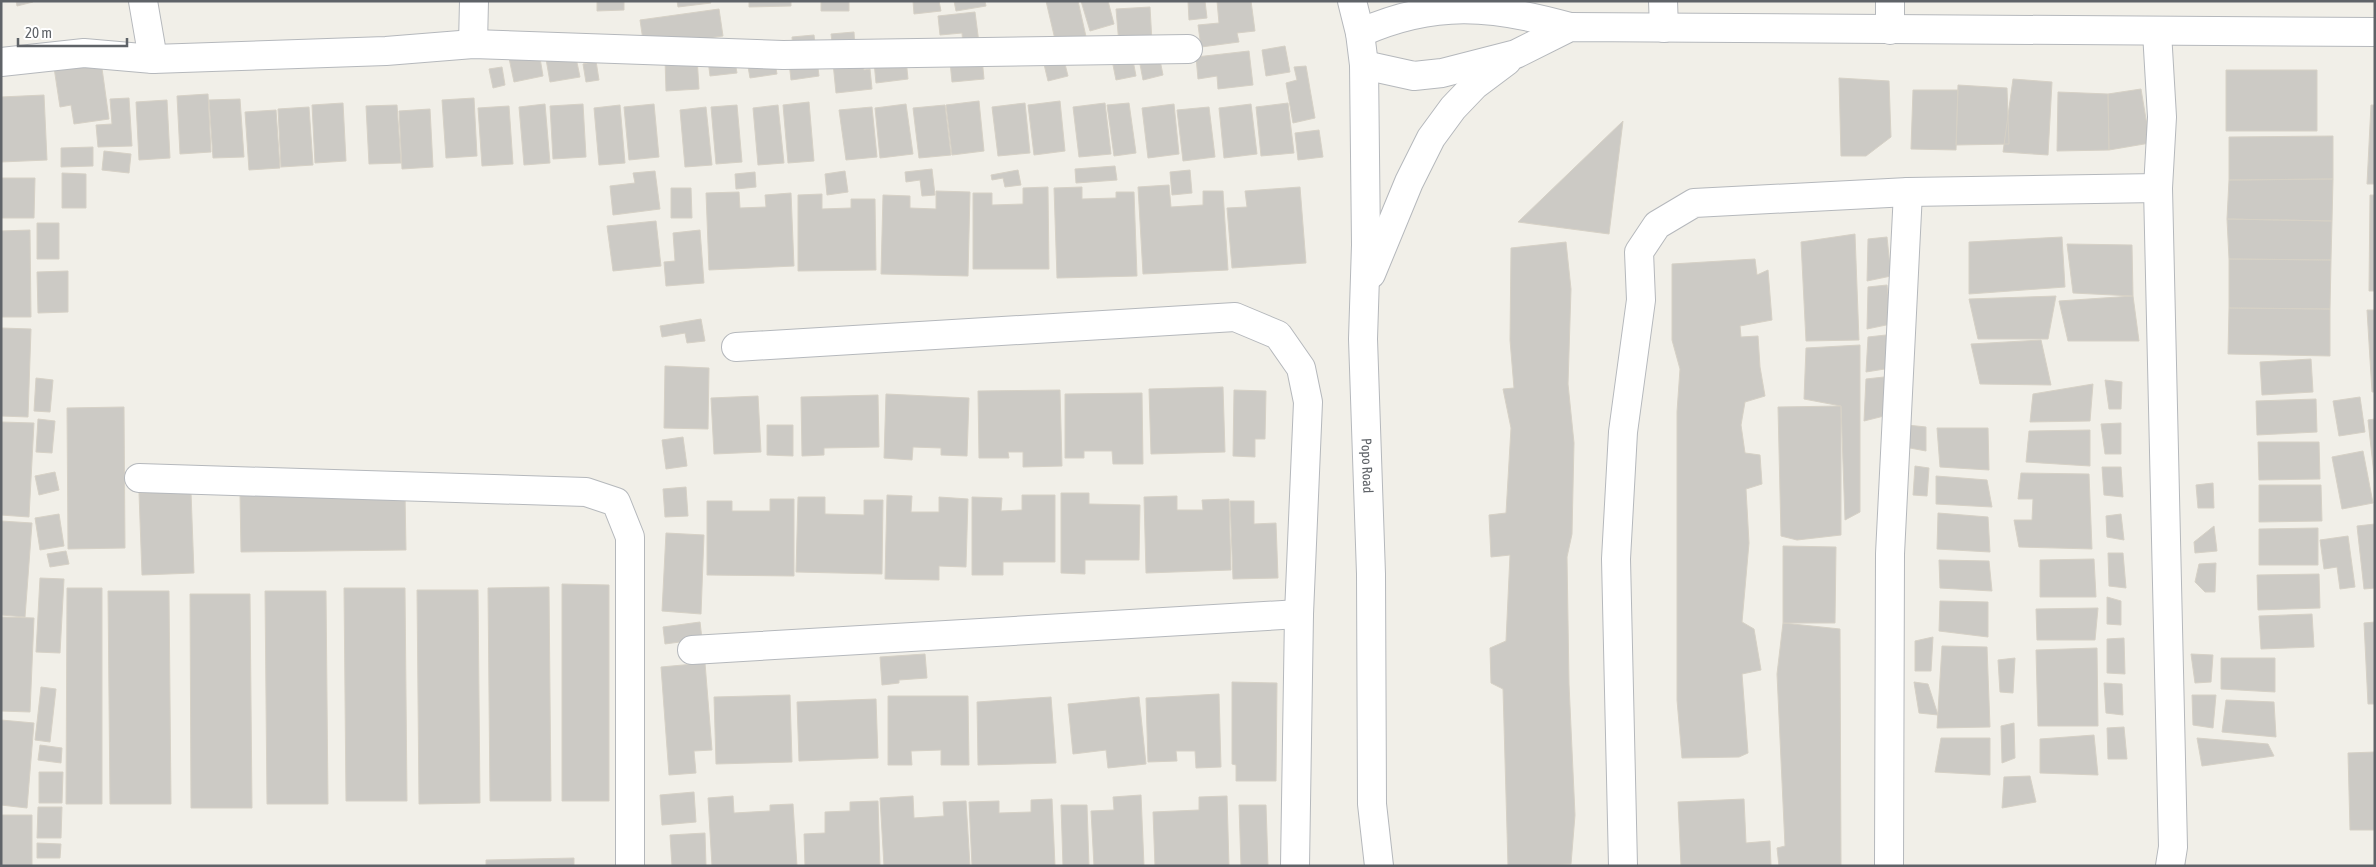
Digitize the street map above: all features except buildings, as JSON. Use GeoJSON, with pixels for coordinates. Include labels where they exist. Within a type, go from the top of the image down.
{"type":"FeatureCollection","features":[{"type":"Feature","properties":{"kind":"street"},"geometry":{"type":"LineString","coordinates":[[143,1],[153,60]]}},
{"type":"Feature","properties":{"kind":"street"},"geometry":{"type":"LineString","coordinates":[[473,44],[474,1]]}},
{"type":"Feature","properties":{"kind":"street","name":"Popo Road"},"geometry":{"type":"LineString","coordinates":[[1352,1],[1360,34],[1364,66],[1365,291],[1362,339],[1371,574],[1372,804],[1379,866]]}},
{"type":"Feature","properties":{"kind":"street"},"geometry":{"type":"LineString","coordinates":[[1663,1],[1664,28]]}},
{"type":"Feature","properties":{"kind":"street"},"geometry":{"type":"LineString","coordinates":[[1890,1],[1890,30]]}},
{"type":"Feature","properties":{"kind":"street"},"geometry":{"type":"LineString","coordinates":[[1360,34],[1388,16],[1435,4],[1503,6],[1570,27],[2375,32]]}},
{"type":"Feature","properties":{"kind":"street"},"geometry":{"type":"LineString","coordinates":[[1365,291],[1409,182],[1431,138],[1453,108],[1475,85],[1516,54],[1570,27]]}},
{"type":"Feature","properties":{"kind":"street"},"geometry":{"type":"LineString","coordinates":[[2157,32],[2162,117],[2158,188],[2173,847],[2170,866]]}},
{"type":"Feature","properties":{"kind":"street"},"geometry":{"type":"LineString","coordinates":[[1,62],[84,53],[153,60],[386,51],[473,44],[784,56],[1188,48]]}},
{"type":"Feature","properties":{"kind":"street"},"geometry":{"type":"LineString","coordinates":[[1364,66],[1414,76],[1442,73],[1516,54]]}},
{"type":"Feature","properties":{"kind":"street"},"geometry":{"type":"LineString","coordinates":[[1624,866],[1616,558],[1623,432],[1641,300],[1640,252],[1657,224],[1694,203],[1908,192],[2158,188]]}},
{"type":"Feature","properties":{"kind":"street"},"geometry":{"type":"LineString","coordinates":[[1889,866],[1890,554],[1908,192]]}},
{"type":"Feature","properties":{"kind":"street"},"geometry":{"type":"LineString","coordinates":[[736,348],[1235,317],[1278,335],[1301,368],[1308,402],[1299,614],[1295,866]]}},
{"type":"Feature","properties":{"kind":"street"},"geometry":{"type":"LineString","coordinates":[[139,478],[586,492],[616,502],[630,537],[630,866]]}},
{"type":"Feature","properties":{"kind":"street"},"geometry":{"type":"LineString","coordinates":[[692,650],[1299,614]]}}]}
